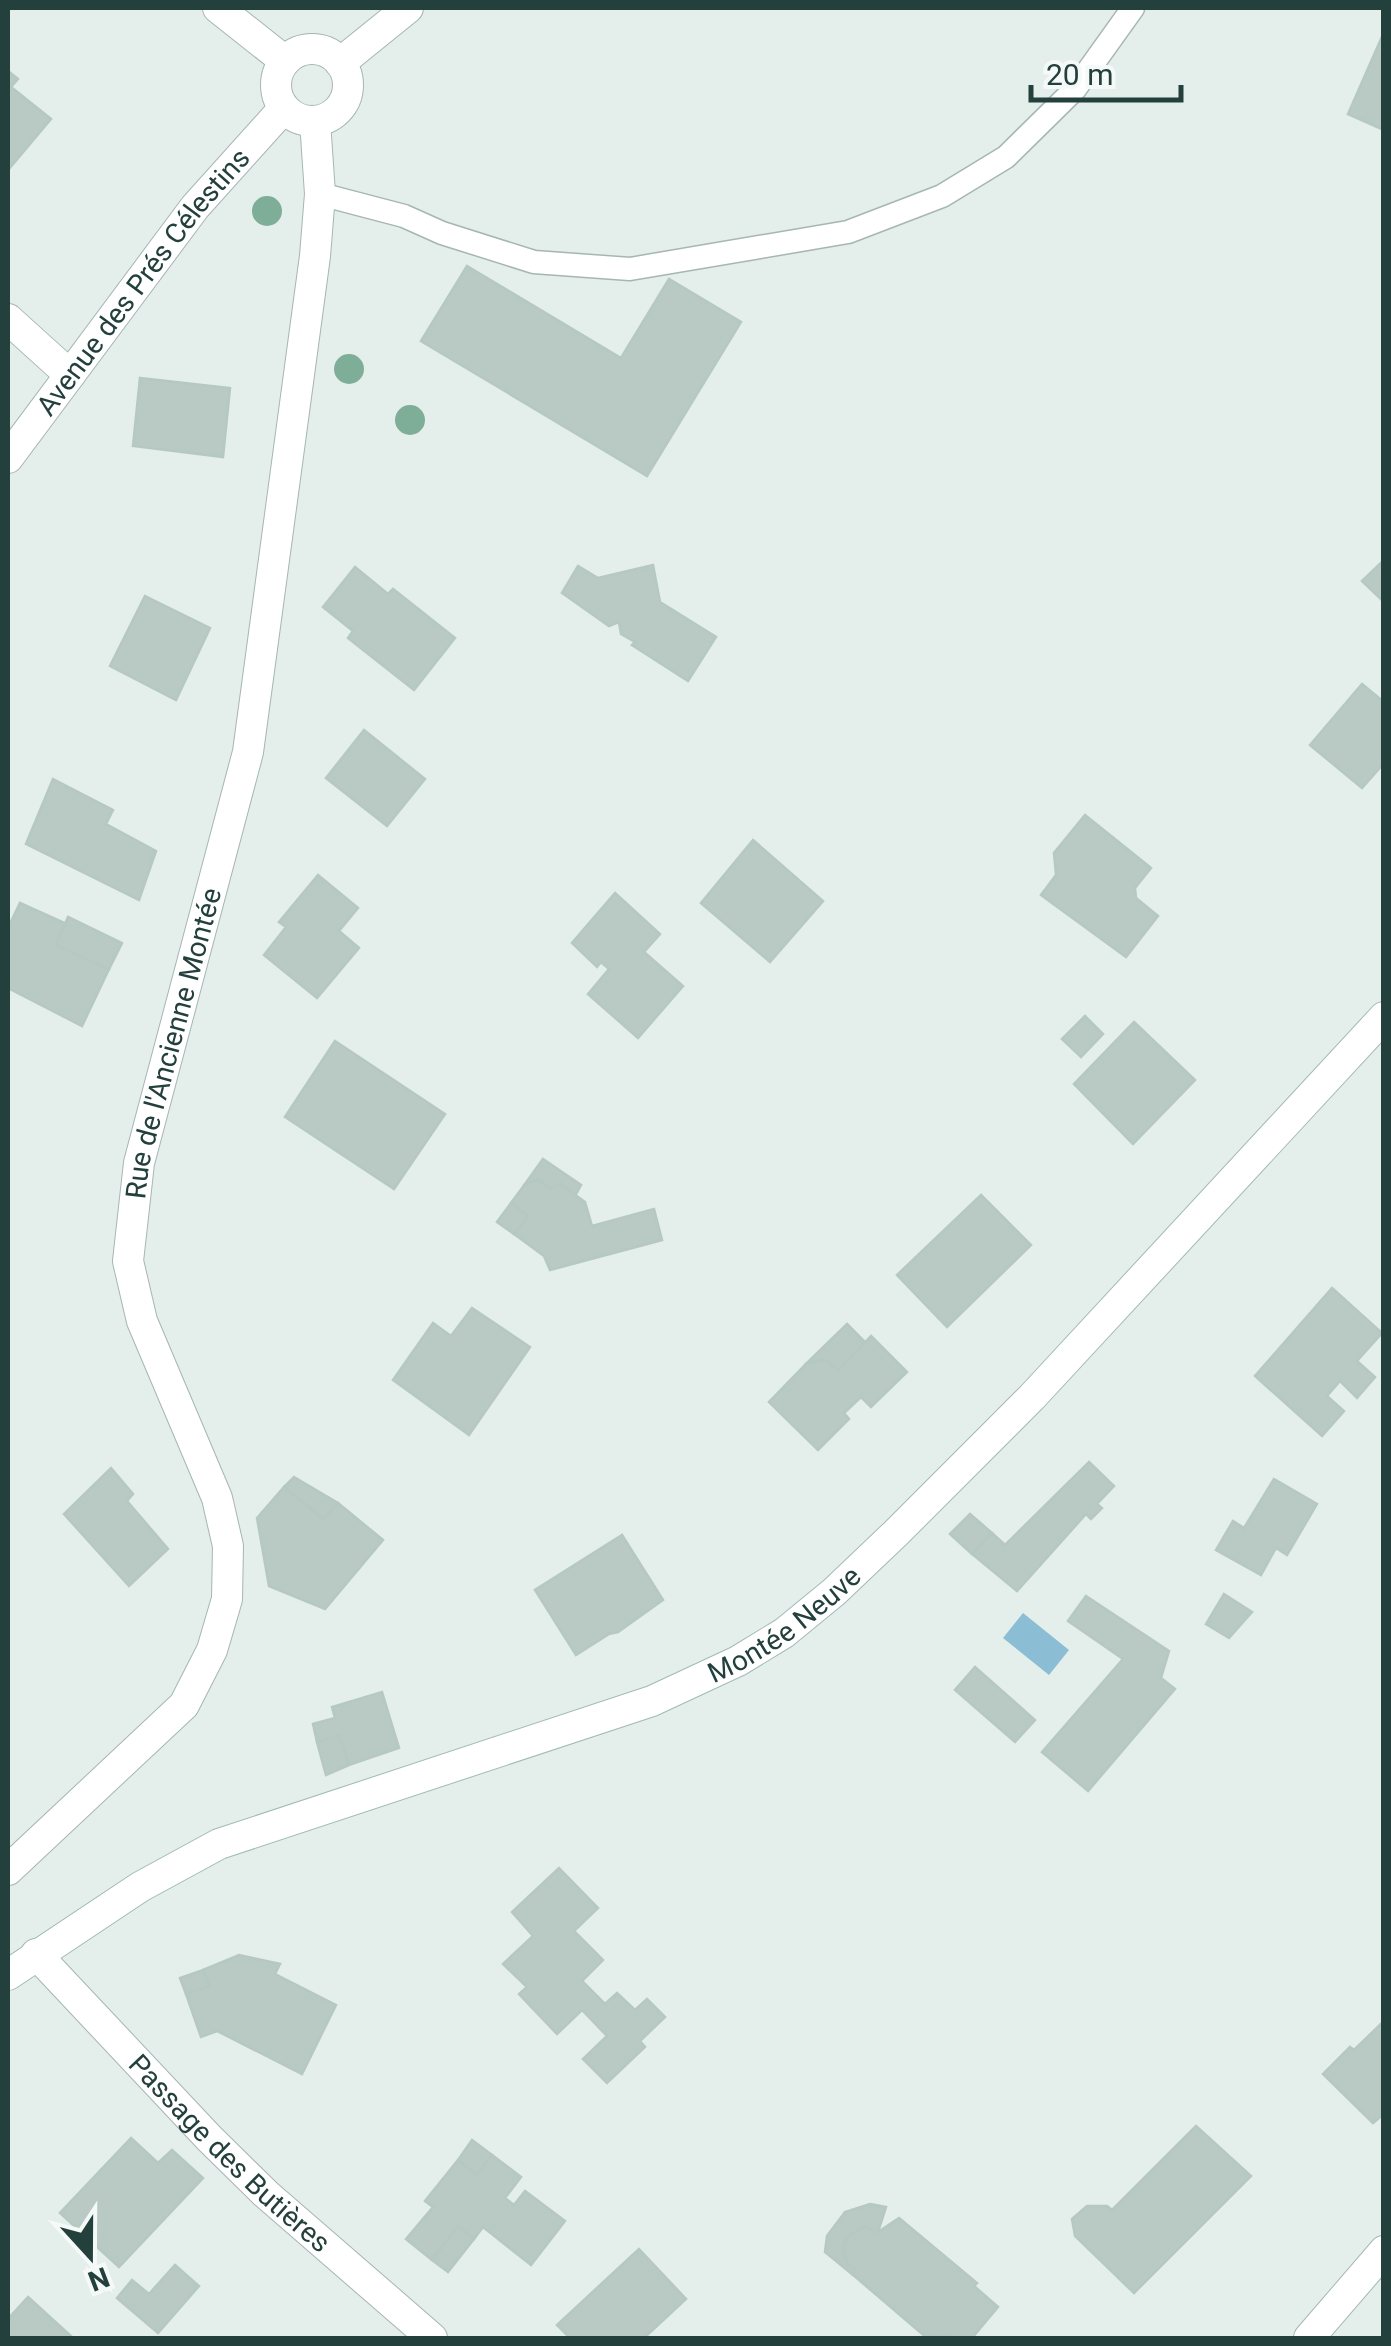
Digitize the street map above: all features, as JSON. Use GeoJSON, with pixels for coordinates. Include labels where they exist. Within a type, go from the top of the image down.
{"type":"FeatureCollection","features":[{"type":"Feature","properties":{"kind":"street"},"geometry":{"type":"LineString","coordinates":[[218,8],[285,62]]}},
{"type":"Feature","properties":{"kind":"street"},"geometry":{"type":"LineString","coordinates":[[340,63],[408,8]]}},
{"type":"Feature","properties":{"kind":"street"},"geometry":{"type":"LineString","coordinates":[[306,50],[330,55],[340,63],[348,83],[342,104],[326,119],[303,120],[284,108],[276,84],[285,62],[306,50]]}},
{"type":"Feature","properties":{"kind":"street","name":"Avenue des Prés Célestins"},"geometry":{"type":"LineString","coordinates":[[8,458],[196,207],[284,108]]}},
{"type":"Feature","properties":{"kind":"street","name":"Rue de l'Ancienne Montée"},"geometry":{"type":"LineString","coordinates":[[8,1870],[184,1705],[212,1650],[227,1599],[228,1546],[217,1498],[142,1320],[128,1261],[139,1163],[248,752],[312,276],[320,194],[314,121]]}},
{"type":"Feature","properties":{"kind":"street"},"geometry":{"type":"LineString","coordinates":[[8,319],[70,375]]}},
{"type":"Feature","properties":{"kind":"street","name":"Montée Neuve"},"geometry":{"type":"LineString","coordinates":[[8,1975],[140,1887],[219,1844],[652,1702],[738,1661],[784,1633],[883,1546],[1032,1396],[1384,1017]]}},
{"type":"Feature","properties":{"kind":"street","name":"Passage des Butières"},"geometry":{"type":"LineString","coordinates":[[36,1954],[223,2152],[432,2338]]}},
{"type":"Feature","properties":{"kind":"street"},"geometry":{"type":"LineString","coordinates":[[1309,2338],[1384,2251]]}},
{"type":"Feature","properties":{"kind":"lane"},"geometry":{"type":"LineString","coordinates":[[320,194],[404,216],[442,233],[534,262],[630,269],[848,232],[942,196],[1006,157],[1074,89],[1133,8]]}},
{"type":"Feature","properties":{"kind":"water"},"geometry":{"type":"Polygon","coordinates":[[[1023,1613],[1069,1650],[1049,1675],[1003,1638],[1023,1613]]]}},
{"type":"Feature","properties":{"kind":"building"},"geometry":{"type":"Polygon","coordinates":[[[1384,32],[1384,130],[1348,114],[1384,32]]]}},
{"type":"Feature","properties":{"kind":"building"},"geometry":{"type":"Polygon","coordinates":[[[8,71],[18,79],[11,87],[51,119],[8,170],[8,71]]]}},
{"type":"Feature","properties":{"kind":"building"},"geometry":{"type":"Polygon","coordinates":[[[467,266],[621,358],[669,279],[741,322],[647,476],[421,341],[467,266]]]}},
{"type":"Feature","properties":{"kind":"building"},"geometry":{"type":"Polygon","coordinates":[[[140,378],[230,388],[223,457],[133,446],[140,378]]]}},
{"type":"Feature","properties":{"kind":"building"},"geometry":{"type":"Polygon","coordinates":[[[1384,560],[1384,602],[1362,581],[1384,560]]]}},
{"type":"Feature","properties":{"kind":"building"},"geometry":{"type":"Polygon","coordinates":[[[653,565],[660,602],[716,637],[688,681],[632,645],[635,642],[621,634],[619,622],[609,626],[562,593],[578,566],[598,578],[653,565]]]}},
{"type":"Feature","properties":{"kind":"building"},"geometry":{"type":"Polygon","coordinates":[[[355,567],[388,594],[393,589],[455,638],[414,690],[348,638],[353,631],[323,607],[355,567]]]}},
{"type":"Feature","properties":{"kind":"building"},"geometry":{"type":"Polygon","coordinates":[[[145,596],[210,628],[176,700],[110,666],[145,596]]]}},
{"type":"Feature","properties":{"kind":"building"},"geometry":{"type":"Polygon","coordinates":[[[1362,684],[1384,702],[1384,763],[1362,788],[1310,745],[1362,684]]]}},
{"type":"Feature","properties":{"kind":"building"},"geometry":{"type":"Polygon","coordinates":[[[364,730],[425,779],[387,826],[326,778],[364,730]]]}},
{"type":"Feature","properties":{"kind":"building"},"geometry":{"type":"Polygon","coordinates":[[[53,779],[113,810],[106,824],[156,851],[139,900],[26,844],[53,779]]]}},
{"type":"Feature","properties":{"kind":"building"},"geometry":{"type":"Polygon","coordinates":[[[1085,815],[1151,868],[1135,888],[1136,898],[1158,916],[1126,957],[1041,895],[1056,875],[1054,853],[1085,815]]]}},
{"type":"Feature","properties":{"kind":"building"},"geometry":{"type":"Polygon","coordinates":[[[753,840],[823,901],[770,962],[701,903],[753,840]]]}},
{"type":"Feature","properties":{"kind":"building"},"geometry":{"type":"Polygon","coordinates":[[[318,875],[358,908],[339,931],[359,948],[317,998],[264,955],[286,927],[279,922],[318,875]]]}},
{"type":"Feature","properties":{"kind":"building"},"geometry":{"type":"Polygon","coordinates":[[[615,893],[660,934],[644,952],[683,986],[638,1038],[588,994],[609,969],[601,962],[597,967],[572,943],[615,893]]]}},
{"type":"Feature","properties":{"kind":"building"},"geometry":{"type":"Polygon","coordinates":[[[20,903],[67,924],[56,945],[109,969],[82,1026],[8,988],[8,928],[20,903]]]}},
{"type":"Feature","properties":{"kind":"building"},"geometry":{"type":"Polygon","coordinates":[[[68,917],[122,943],[109,969],[56,945],[68,917]]]}},
{"type":"Feature","properties":{"kind":"building"},"geometry":{"type":"Polygon","coordinates":[[[1085,1016],[1103,1034],[1081,1057],[1062,1039],[1085,1016]]]}},
{"type":"Feature","properties":{"kind":"building"},"geometry":{"type":"Polygon","coordinates":[[[1134,1022],[1195,1080],[1133,1144],[1074,1084],[1134,1022]]]}},
{"type":"Feature","properties":{"kind":"building"},"geometry":{"type":"Polygon","coordinates":[[[335,1041],[445,1114],[394,1189],[285,1117],[335,1041]]]}},
{"type":"Feature","properties":{"kind":"building"},"geometry":{"type":"Polygon","coordinates":[[[543,1159],[581,1185],[575,1196],[560,1184],[550,1188],[538,1180],[525,1184],[543,1159]]]}},
{"type":"Feature","properties":{"kind":"building"},"geometry":{"type":"Polygon","coordinates":[[[538,1180],[550,1188],[560,1184],[585,1202],[592,1226],[654,1209],[662,1240],[550,1270],[544,1256],[514,1234],[528,1216],[511,1203],[525,1184],[538,1180]]]}},
{"type":"Feature","properties":{"kind":"building"},"geometry":{"type":"Polygon","coordinates":[[[981,1195],[1031,1245],[947,1327],[897,1275],[981,1195]]]}},
{"type":"Feature","properties":{"kind":"building"},"geometry":{"type":"Polygon","coordinates":[[[511,1203],[528,1216],[514,1234],[497,1222],[511,1203]]]}},
{"type":"Feature","properties":{"kind":"building"},"geometry":{"type":"Polygon","coordinates":[[[1332,1288],[1382,1333],[1357,1361],[1375,1377],[1357,1398],[1340,1381],[1327,1396],[1344,1411],[1322,1436],[1255,1376],[1332,1288]]]}},
{"type":"Feature","properties":{"kind":"building"},"geometry":{"type":"Polygon","coordinates":[[[472,1308],[530,1347],[469,1435],[393,1380],[433,1323],[451,1336],[472,1308]]]}},
{"type":"Feature","properties":{"kind":"building"},"geometry":{"type":"Polygon","coordinates":[[[847,1324],[865,1342],[838,1371],[826,1360],[807,1363],[847,1324]]]}},
{"type":"Feature","properties":{"kind":"building"},"geometry":{"type":"Polygon","coordinates":[[[871,1336],[907,1372],[871,1407],[861,1397],[844,1413],[849,1419],[818,1450],[769,1402],[807,1363],[826,1360],[838,1371],[871,1336]]]}},
{"type":"Feature","properties":{"kind":"building"},"geometry":{"type":"Polygon","coordinates":[[[1089,1462],[1114,1486],[1097,1504],[1102,1508],[1091,1519],[1086,1514],[1017,1591],[972,1554],[992,1533],[1005,1545],[1089,1462]]]}},
{"type":"Feature","properties":{"kind":"building"},"geometry":{"type":"Polygon","coordinates":[[[111,1468],[133,1494],[127,1501],[168,1549],[129,1586],[64,1514],[111,1468]]]}},
{"type":"Feature","properties":{"kind":"building"},"geometry":{"type":"Polygon","coordinates":[[[294,1477],[338,1503],[323,1519],[284,1487],[294,1477]]]}},
{"type":"Feature","properties":{"kind":"building"},"geometry":{"type":"Polygon","coordinates":[[[1274,1479],[1317,1504],[1287,1555],[1276,1548],[1261,1575],[1216,1550],[1233,1521],[1244,1528],[1274,1479]]]}},
{"type":"Feature","properties":{"kind":"building"},"geometry":{"type":"Polygon","coordinates":[[[284,1487],[323,1519],[338,1503],[383,1540],[325,1609],[269,1586],[257,1518],[284,1487]]]}},
{"type":"Feature","properties":{"kind":"building"},"geometry":{"type":"Polygon","coordinates":[[[970,1514],[992,1533],[972,1554],[950,1534],[970,1514]]]}},
{"type":"Feature","properties":{"kind":"building"},"geometry":{"type":"Polygon","coordinates":[[[622,1535],[663,1600],[618,1632],[576,1655],[535,1590],[622,1535]]]}},
{"type":"Feature","properties":{"kind":"building"},"geometry":{"type":"Polygon","coordinates":[[[1224,1594],[1252,1612],[1229,1638],[1206,1624],[1224,1594]]]}},
{"type":"Feature","properties":{"kind":"building"},"geometry":{"type":"Polygon","coordinates":[[[1086,1596],[1169,1651],[1161,1678],[1175,1689],[1088,1791],[1042,1752],[1123,1659],[1068,1621],[1086,1596]]]}},
{"type":"Feature","properties":{"kind":"building"},"geometry":{"type":"Polygon","coordinates":[[[975,1667],[1035,1720],[1015,1742],[955,1690],[975,1667]]]}},
{"type":"Feature","properties":{"kind":"building"},"geometry":{"type":"Polygon","coordinates":[[[382,1692],[399,1748],[349,1765],[339,1735],[317,1742],[313,1724],[335,1718],[332,1707],[382,1692]]]}},
{"type":"Feature","properties":{"kind":"building"},"geometry":{"type":"Polygon","coordinates":[[[339,1735],[349,1765],[326,1775],[317,1742],[339,1735]]]}},
{"type":"Feature","properties":{"kind":"building"},"geometry":{"type":"Polygon","coordinates":[[[559,1868],[598,1908],[574,1931],[603,1960],[582,1981],[605,2004],[617,1993],[635,2010],[647,1999],[665,2017],[640,2041],[645,2047],[607,2083],[583,2059],[607,2036],[582,2010],[557,2034],[519,1994],[527,1987],[503,1964],[533,1936],[512,1912],[559,1868]]]}},
{"type":"Feature","properties":{"kind":"building"},"geometry":{"type":"Polygon","coordinates":[[[239,1955],[280,1964],[275,1974],[336,2005],[302,2074],[217,2031],[201,2037],[186,1994],[209,1986],[203,1970],[239,1955]]]}},
{"type":"Feature","properties":{"kind":"building"},"geometry":{"type":"Polygon","coordinates":[[[203,1970],[209,1986],[186,1994],[180,1978],[203,1970]]]}},
{"type":"Feature","properties":{"kind":"building"},"geometry":{"type":"Polygon","coordinates":[[[1384,2021],[1384,2114],[1373,2123],[1323,2074],[1384,2021]]]}},
{"type":"Feature","properties":{"kind":"building"},"geometry":{"type":"Polygon","coordinates":[[[1196,2126],[1251,2176],[1134,2293],[1075,2236],[1072,2219],[1087,2206],[1107,2206],[1112,2210],[1196,2126]]]}},
{"type":"Feature","properties":{"kind":"building"},"geometry":{"type":"Polygon","coordinates":[[[131,2138],[158,2163],[172,2150],[203,2178],[119,2267],[60,2213],[131,2138]]]}},
{"type":"Feature","properties":{"kind":"building"},"geometry":{"type":"Polygon","coordinates":[[[472,2140],[492,2155],[477,2175],[458,2160],[472,2140]]]}},
{"type":"Feature","properties":{"kind":"building"},"geometry":{"type":"Polygon","coordinates":[[[492,2155],[521,2177],[505,2198],[514,2205],[525,2191],[565,2221],[531,2265],[483,2227],[474,2239],[458,2226],[432,2260],[406,2239],[433,2207],[425,2201],[458,2160],[477,2175],[492,2155]]]}},
{"type":"Feature","properties":{"kind":"building"},"geometry":{"type":"Polygon","coordinates":[[[870,2204],[886,2207],[878,2232],[860,2228],[845,2240],[844,2256],[855,2269],[852,2274],[825,2252],[827,2236],[845,2212],[870,2204]]]}},
{"type":"Feature","properties":{"kind":"building"},"geometry":{"type":"Polygon","coordinates":[[[899,2218],[977,2283],[974,2286],[998,2307],[972,2338],[927,2338],[852,2274],[855,2269],[848,2264],[843,2248],[848,2236],[865,2227],[878,2232],[899,2218]]]}},
{"type":"Feature","properties":{"kind":"building"},"geometry":{"type":"Polygon","coordinates":[[[458,2226],[474,2239],[448,2272],[432,2260],[458,2226]]]}},
{"type":"Feature","properties":{"kind":"building"},"geometry":{"type":"Polygon","coordinates":[[[639,2249],[686,2299],[644,2338],[570,2338],[557,2325],[639,2249]]]}},
{"type":"Feature","properties":{"kind":"building"},"geometry":{"type":"Polygon","coordinates":[[[175,2265],[199,2286],[158,2333],[117,2298],[132,2280],[149,2294],[175,2265]]]}},
{"type":"Feature","properties":{"kind":"building"},"geometry":{"type":"Polygon","coordinates":[[[28,2297],[71,2336],[8,2338],[8,2319],[28,2297]]]}}]}
